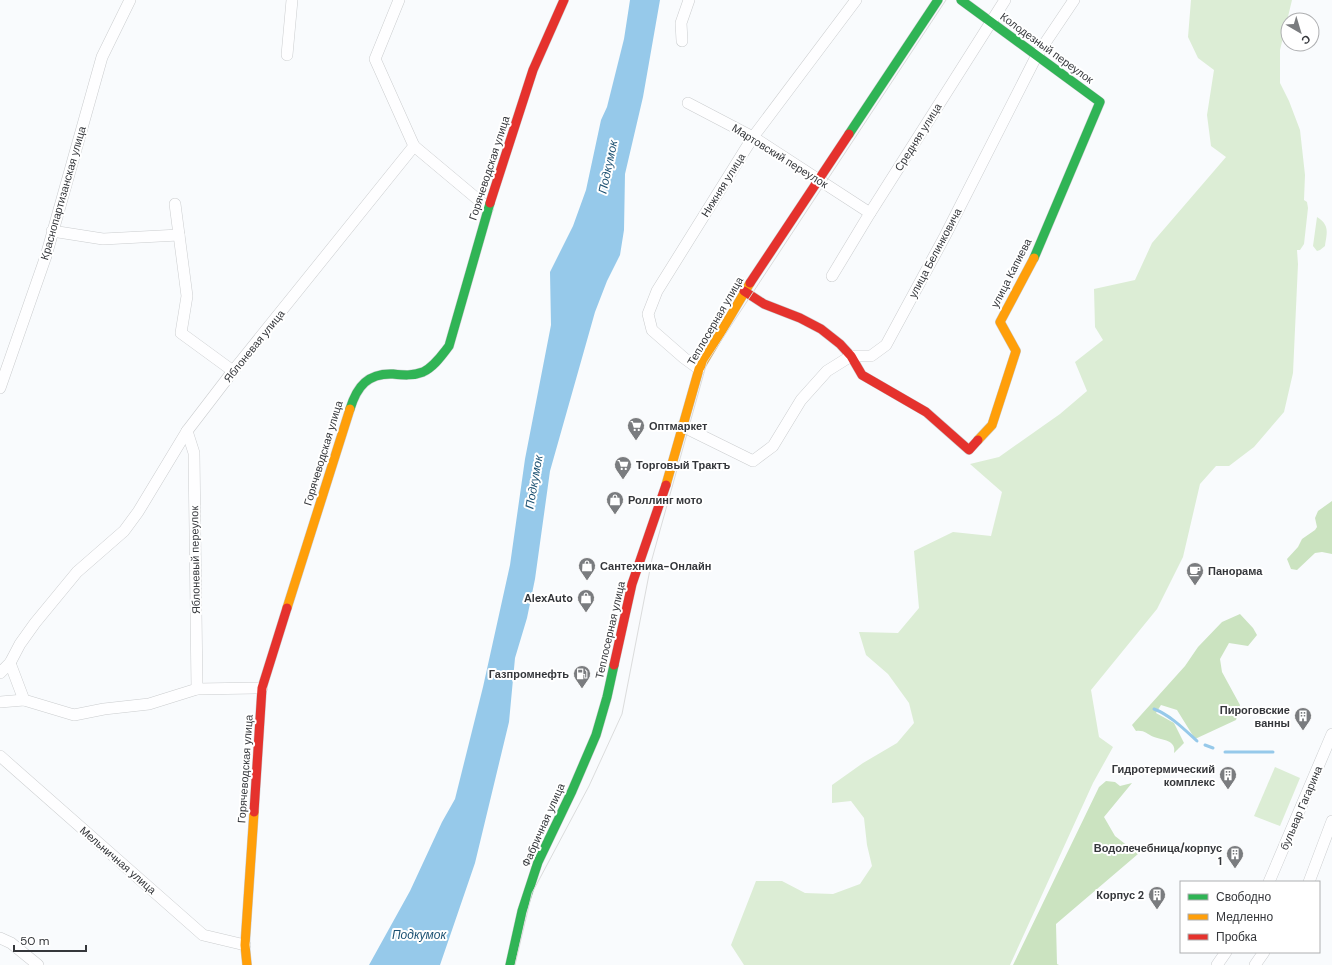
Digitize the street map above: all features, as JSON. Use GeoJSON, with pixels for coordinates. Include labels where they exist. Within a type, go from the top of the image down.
{"type":"FeatureCollection","features":[{"type":"Feature","properties":{"kind":"street","name":"Краснопартизанская улица"},"geometry":{"type":"LineString","coordinates":[[0,388],[46,256],[102,57],[130,0]]}},
{"type":"Feature","properties":{"kind":"street"},"geometry":{"type":"LineString","coordinates":[[287,55],[292,0]]}},
{"type":"Feature","properties":{"kind":"street"},"geometry":{"type":"LineString","coordinates":[[399,0],[375,59],[414,146],[488,208]]}},
{"type":"Feature","properties":{"kind":"street","name":"Горячеводская улица"},"geometry":{"type":"LineString","coordinates":[[247,965],[246,945],[262,688],[353,398],[360,387],[372,377],[383,375],[408,376],[424,371],[438,360],[448,346],[488,208],[533,70],[564,0]]}},
{"type":"Feature","properties":{"kind":"street"},"geometry":{"type":"LineString","coordinates":[[682,41],[681,23],[689,0]]}},
{"type":"Feature","properties":{"kind":"street","name":"Нижняя улица"},"geometry":{"type":"LineString","coordinates":[[699,369],[652,330],[648,314],[657,291],[753,137],[856,0]]}},
{"type":"Feature","properties":{"kind":"street","name":"Теплосерная улица"},"geometry":{"type":"LineString","coordinates":[[607,697],[632,584],[662,499],[699,369],[744,291],[938,0]]}},
{"type":"Feature","properties":{"kind":"street","name":"Колодезный переулок"},"geometry":{"type":"LineString","coordinates":[[961,0],[1100,102]]}},
{"type":"Feature","properties":{"kind":"street","name":"Средняя улица"},"geometry":{"type":"LineString","coordinates":[[832,276],[870,213],[1005,0]]}},
{"type":"Feature","properties":{"kind":"street","name":"улица Белинковича"},"geometry":{"type":"LineString","coordinates":[[851,356],[871,356],[886,345],[945,236],[1036,55],[1074,0]]}},
{"type":"Feature","properties":{"kind":"street","name":"улица Капиева"},"geometry":{"type":"LineString","coordinates":[[851,356],[862,375],[926,412],[969,450],[992,425],[1016,351],[1000,322],[1033,261],[1100,102]]}},
{"type":"Feature","properties":{"kind":"street","name":"Мартовский переулок"},"geometry":{"type":"LineString","coordinates":[[688,103],[753,137],[870,213]]}},
{"type":"Feature","properties":{"kind":"street","name":"Яблоневая улица"},"geometry":{"type":"LineString","coordinates":[[0,673],[10,663],[20,644],[35,623],[77,572],[124,531],[138,512],[187,431],[233,371],[414,146]]}},
{"type":"Feature","properties":{"kind":"street"},"geometry":{"type":"LineString","coordinates":[[175,204],[188,296],[181,333],[233,371]]}},
{"type":"Feature","properties":{"kind":"street"},"geometry":{"type":"LineString","coordinates":[[52,232],[103,239],[179,235]]}},
{"type":"Feature","properties":{"kind":"street"},"geometry":{"type":"LineString","coordinates":[[682,426],[753,461],[773,446],[801,400],[827,371],[851,356],[840,344],[821,330],[800,318],[764,304],[744,291]]}},
{"type":"Feature","properties":{"kind":"street","name":"Яблоневый переулок"},"geometry":{"type":"LineString","coordinates":[[187,431],[194,453],[197,689]]}},
{"type":"Feature","properties":{"kind":"street"},"geometry":{"type":"LineString","coordinates":[[10,663],[24,700]]}},
{"type":"Feature","properties":{"kind":"street"},"geometry":{"type":"LineString","coordinates":[[0,702],[24,700],[74,715],[148,704],[197,689],[262,688]]}},
{"type":"Feature","properties":{"kind":"street","name":"Фабричная улица"},"geometry":{"type":"LineString","coordinates":[[510,965],[522,911],[538,862],[572,791],[596,735],[607,697]]}},
{"type":"Feature","properties":{"kind":"street","name":"бульвар Гагарина"},"geometry":{"type":"LineString","coordinates":[[1269,881],[1332,734]]}},
{"type":"Feature","properties":{"kind":"street","name":"Мельничная улица"},"geometry":{"type":"LineString","coordinates":[[0,756],[203,935],[246,945]]}},
{"type":"Feature","properties":{"kind":"street"},"geometry":{"type":"LineString","coordinates":[[1308,881],[1332,821]]}},
{"type":"Feature","properties":{"kind":"street"},"geometry":{"type":"LineString","coordinates":[[0,938],[11,943],[38,965]]}},
{"type":"Feature","properties":{"kind":"street"},"geometry":{"type":"LineString","coordinates":[[1217,965],[1225,953]]}},
{"type":"Feature","properties":{"kind":"street"},"geometry":{"type":"LineString","coordinates":[[1255,965],[1263,953]]}},
{"type":"Feature","properties":{"kind":"green space"},"geometry":{"type":"Polygon","coordinates":[[[1191,0],[1292,0],[1289,12],[1280,12],[1280,83],[1289,101],[1300,130],[1305,175],[1304,200],[1307,202],[1308,208],[1304,244],[1300,250],[1297,250],[1298,264],[1293,373],[1284,412],[1254,447],[1229,466],[1216,466],[1200,484],[1183,557],[1157,609],[1091,690],[1099,737],[1113,747],[1093,783],[1010,965],[744,965],[731,945],[756,881],[782,881],[805,893],[833,894],[860,884],[872,866],[867,845],[864,818],[851,801],[832,803],[832,785],[863,763],[897,743],[914,723],[909,703],[888,674],[866,655],[859,632],[898,633],[919,608],[914,551],[953,532],[991,536],[1002,492],[970,464],[999,457],[1060,414],[1087,391],[1075,362],[1103,340],[1095,327],[1094,289],[1135,280],[1152,243],[1226,157],[1211,146],[1207,115],[1214,70],[1198,58],[1188,37],[1191,0]]]}},
{"type":"Feature","properties":{"kind":"green space"},"geometry":{"type":"Polygon","coordinates":[[[1317,217],[1326,226],[1327,233],[1325,246],[1317,251],[1313,246],[1317,217]]]}},
{"type":"Feature","properties":{"kind":"green space"},"geometry":{"type":"Polygon","coordinates":[[[1332,501],[1332,554],[1322,552],[1315,553],[1297,570],[1291,569],[1287,559],[1298,547],[1302,539],[1317,527],[1315,518],[1318,511],[1332,501]]]}},
{"type":"Feature","properties":{"kind":"green space"},"geometry":{"type":"Polygon","coordinates":[[[1240,614],[1253,628],[1257,635],[1248,646],[1229,643],[1220,659],[1222,672],[1240,705],[1236,720],[1195,739],[1177,710],[1161,705],[1156,713],[1174,723],[1184,743],[1174,753],[1173,745],[1168,741],[1144,732],[1136,731],[1132,725],[1185,666],[1198,647],[1222,622],[1240,614]]]}},
{"type":"Feature","properties":{"kind":"green space"},"geometry":{"type":"Polygon","coordinates":[[[1275,767],[1300,778],[1280,826],[1254,816],[1275,767]]]}},
{"type":"Feature","properties":{"kind":"green space"},"geometry":{"type":"Polygon","coordinates":[[[1106,781],[1115,782],[1120,786],[1132,783],[1104,817],[1115,836],[1138,854],[1056,924],[1057,964],[1059,965],[1013,965],[1099,787],[1106,781]]]}},
{"type":"Feature","properties":{"kind":"water","name":"Подкумок"},"geometry":{"type":"Polygon","coordinates":[[[630,0],[660,0],[643,97],[625,174],[624,230],[620,255],[607,281],[595,312],[550,471],[535,579],[527,618],[515,658],[509,722],[475,863],[440,965],[369,965],[410,891],[442,822],[455,799],[483,687],[510,565],[525,459],[551,325],[550,272],[573,226],[586,190],[601,120],[607,107],[624,39],[630,0]]]}},
{"type":"Feature","properties":{"kind":"waterway"},"geometry":{"type":"LineString","coordinates":[[1154,709],[1182,727],[1197,741]]}},
{"type":"Feature","properties":{"kind":"waterway"},"geometry":{"type":"LineString","coordinates":[[1205,745],[1213,748]]}},
{"type":"Feature","properties":{"kind":"waterway"},"geometry":{"type":"LineString","coordinates":[[1225,752],[1273,752]]}},
{"type":"Feature","properties":{"kind":"tram line"},"geometry":{"type":"LineString","coordinates":[[515,965],[532,893],[589,786],[622,714],[652,559],[707,362],[946,0]]}},
{"type":"Feature","properties":{"kind":"traffic: fast"},"geometry":{"type":"LineString","coordinates":[[849,134],[938,0]]}},
{"type":"Feature","properties":{"kind":"traffic: fast"},"geometry":{"type":"LineString","coordinates":[[961,0],[1100,102],[1034,258]]}},
{"type":"Feature","properties":{"kind":"traffic: fast"},"geometry":{"type":"LineString","coordinates":[[350,409],[356,394],[365,382],[384,374],[408,375],[423,372],[434,364],[449,346],[490,203]]}},
{"type":"Feature","properties":{"kind":"traffic: fast"},"geometry":{"type":"LineString","coordinates":[[510,965],[522,911],[538,862],[572,791],[596,735],[614,665]]}},
{"type":"Feature","properties":{"kind":"traffic: slow"},"geometry":{"type":"LineString","coordinates":[[978,440],[992,425],[1016,351],[1000,322],[1034,258]]}},
{"type":"Feature","properties":{"kind":"traffic: slow"},"geometry":{"type":"LineString","coordinates":[[666,485],[699,369],[750,283]]}},
{"type":"Feature","properties":{"kind":"traffic: slow"},"geometry":{"type":"LineString","coordinates":[[287,608],[350,409]]}},
{"type":"Feature","properties":{"kind":"traffic: slow"},"geometry":{"type":"LineString","coordinates":[[247,965],[245,945],[254,812]]}},
{"type":"Feature","properties":{"kind":"traffic: jam"},"geometry":{"type":"LineString","coordinates":[[490,203],[533,70],[564,0]]}},
{"type":"Feature","properties":{"kind":"traffic: jam"},"geometry":{"type":"LineString","coordinates":[[750,283],[849,134]]}},
{"type":"Feature","properties":{"kind":"traffic: jam"},"geometry":{"type":"LineString","coordinates":[[744,291],[764,304],[800,318],[821,329],[840,344],[851,356],[862,375],[926,412],[969,450],[978,440]]}},
{"type":"Feature","properties":{"kind":"traffic: jam"},"geometry":{"type":"LineString","coordinates":[[614,665],[632,584],[666,485]]}},
{"type":"Feature","properties":{"kind":"traffic: jam"},"geometry":{"type":"LineString","coordinates":[[254,812],[262,688],[287,608]]}},
{"type":"Feature","properties":{"kind":"place","name":"Оптмаркет"},"geometry":{"type":"Point","coordinates":[636,441]}},
{"type":"Feature","properties":{"kind":"place","name":"Торговый Трактъ"},"geometry":{"type":"Point","coordinates":[623,480]}},
{"type":"Feature","properties":{"kind":"place","name":"Роллинг мото"},"geometry":{"type":"Point","coordinates":[615,515]}},
{"type":"Feature","properties":{"kind":"place","name":"Сантехника-Онлайн"},"geometry":{"type":"Point","coordinates":[587,581]}},
{"type":"Feature","properties":{"kind":"place","name":"Панорама"},"geometry":{"type":"Point","coordinates":[1195,586]}},
{"type":"Feature","properties":{"kind":"place","name":"AlexAuto"},"geometry":{"type":"Point","coordinates":[586,613]}},
{"type":"Feature","properties":{"kind":"place","name":"Газпромнефть"},"geometry":{"type":"Point","coordinates":[582,689]}},
{"type":"Feature","properties":{"kind":"place","name":"Пироговские ванны"},"geometry":{"type":"Point","coordinates":[1303,731]}},
{"type":"Feature","properties":{"kind":"place","name":"Гидротермический комплекс"},"geometry":{"type":"Point","coordinates":[1228,790]}},
{"type":"Feature","properties":{"kind":"place","name":"Водолечебница/корпус 1"},"geometry":{"type":"Point","coordinates":[1235,869]}},
{"type":"Feature","properties":{"kind":"place","name":"Корпус 2"},"geometry":{"type":"Point","coordinates":[1157,910]}}]}
